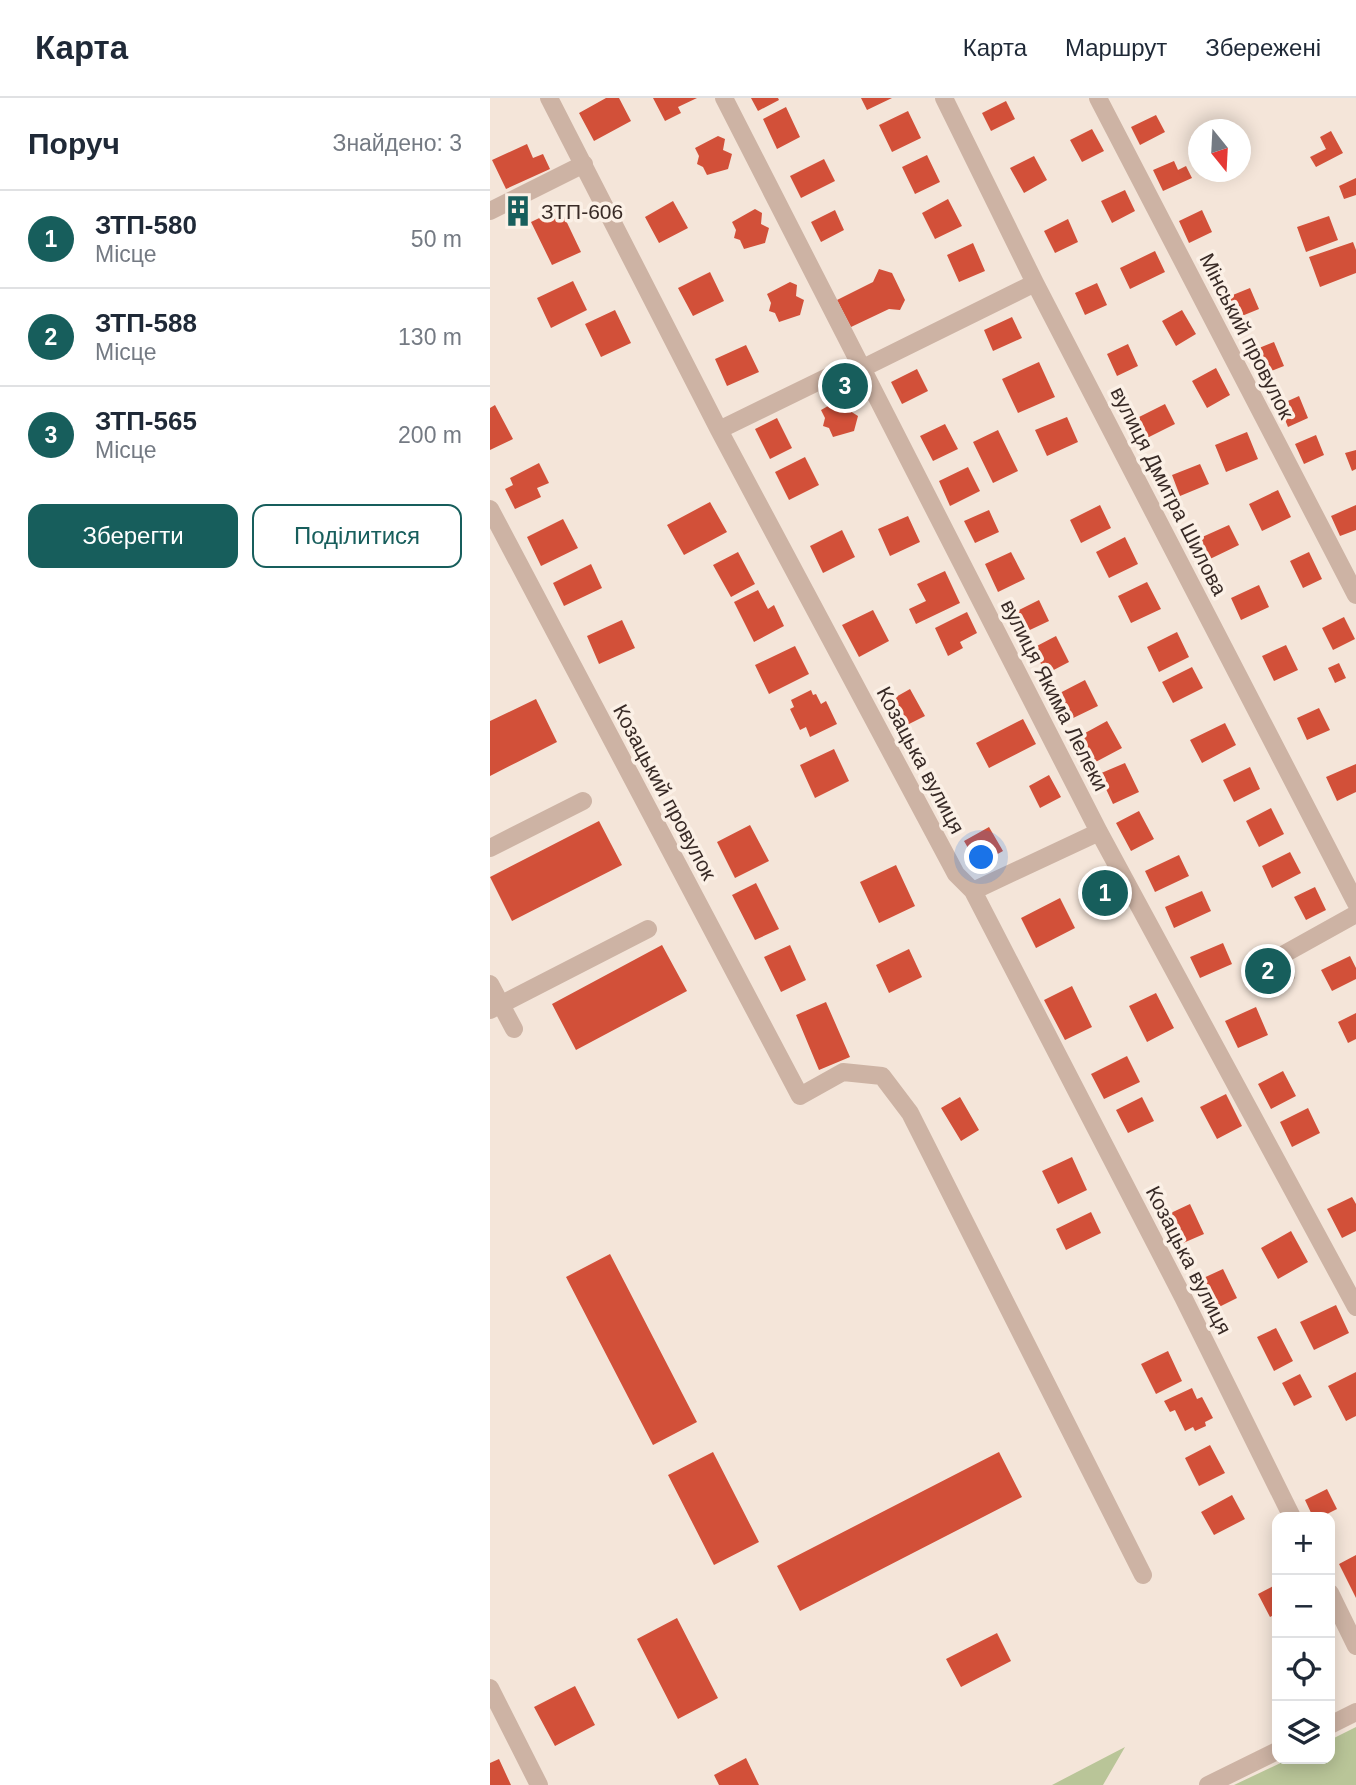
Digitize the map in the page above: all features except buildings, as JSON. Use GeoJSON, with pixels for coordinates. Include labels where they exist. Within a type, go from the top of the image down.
{"type":"FeatureCollection","features":[{"type":"Feature","properties":{"kind":"street","name":"Козацька вулиця"},"geometry":{"type":"LineString","coordinates":[[549,98],[719,430],[956,874],[973,891],[1183,1297],[1290,1512]]}},
{"type":"Feature","properties":{"kind":"street","name":"вулиця Якима Лелеки"},"geometry":{"type":"LineString","coordinates":[[724,98],[1099,832],[1356,1307]]}},
{"type":"Feature","properties":{"kind":"street","name":"вулиця Дмитра Шилова"},"geometry":{"type":"LineString","coordinates":[[944,98],[1035,283],[1356,903]]}},
{"type":"Feature","properties":{"kind":"street","name":"Мінський провулок"},"geometry":{"type":"LineString","coordinates":[[1098,98],[1356,595]]}},
{"type":"Feature","properties":{"kind":"street"},"geometry":{"type":"LineString","coordinates":[[490,211],[584,164]]}},
{"type":"Feature","properties":{"kind":"street"},"geometry":{"type":"LineString","coordinates":[[719,430],[842,370],[862,369],[1035,283]]}},
{"type":"Feature","properties":{"kind":"street","name":"Козацький провулок"},"geometry":{"type":"LineString","coordinates":[[490,509],[800,1096],[843,1072],[882,1076],[910,1113],[1143,1575]]}},
{"type":"Feature","properties":{"kind":"street"},"geometry":{"type":"LineString","coordinates":[[490,848],[583,801]]}},
{"type":"Feature","properties":{"kind":"street"},"geometry":{"type":"LineString","coordinates":[[973,891],[1099,832]]}},
{"type":"Feature","properties":{"kind":"street"},"geometry":{"type":"LineString","coordinates":[[1286,975],[1277,958],[1356,914]]}},
{"type":"Feature","properties":{"kind":"street"},"geometry":{"type":"LineString","coordinates":[[496,1008],[648,929]]}},
{"type":"Feature","properties":{"kind":"street"},"geometry":{"type":"LineString","coordinates":[[490,984],[496,1008],[514,1029]]}},
{"type":"Feature","properties":{"kind":"street"},"geometry":{"type":"LineString","coordinates":[[1335,1603],[1356,1646]]}},
{"type":"Feature","properties":{"kind":"street"},"geometry":{"type":"LineString","coordinates":[[490,1688],[539,1785]]}},
{"type":"Feature","properties":{"kind":"street"},"geometry":{"type":"LineString","coordinates":[[1335,1722],[1356,1712]]}},
{"type":"Feature","properties":{"kind":"street"},"geometry":{"type":"LineString","coordinates":[[1208,1785],[1272,1753]]}},
{"type":"Feature","properties":{"kind":"green space"},"geometry":{"type":"Polygon","coordinates":[[[1356,1727],[1356,1785],[1234,1785],[1278,1764],[1335,1764],[1335,1738],[1356,1727]]]}},
{"type":"Feature","properties":{"kind":"green space"},"geometry":{"type":"Polygon","coordinates":[[[1125,1747],[1103,1785],[1052,1785],[1125,1747]]]}},
{"type":"Feature","properties":{"kind":"place","name":"ЗТП-606"},"geometry":{"type":"Point","coordinates":[518,211]}},
{"type":"Feature","properties":{"kind":"place","name":"ЗТП-565"},"geometry":{"type":"Point","coordinates":[845,386]}},
{"type":"Feature","properties":{"kind":"place","name":"ЗТП-580"},"geometry":{"type":"Point","coordinates":[1105,893]}},
{"type":"Feature","properties":{"kind":"place","name":"ЗТП-588"},"geometry":{"type":"Point","coordinates":[1268,971]}}]}
